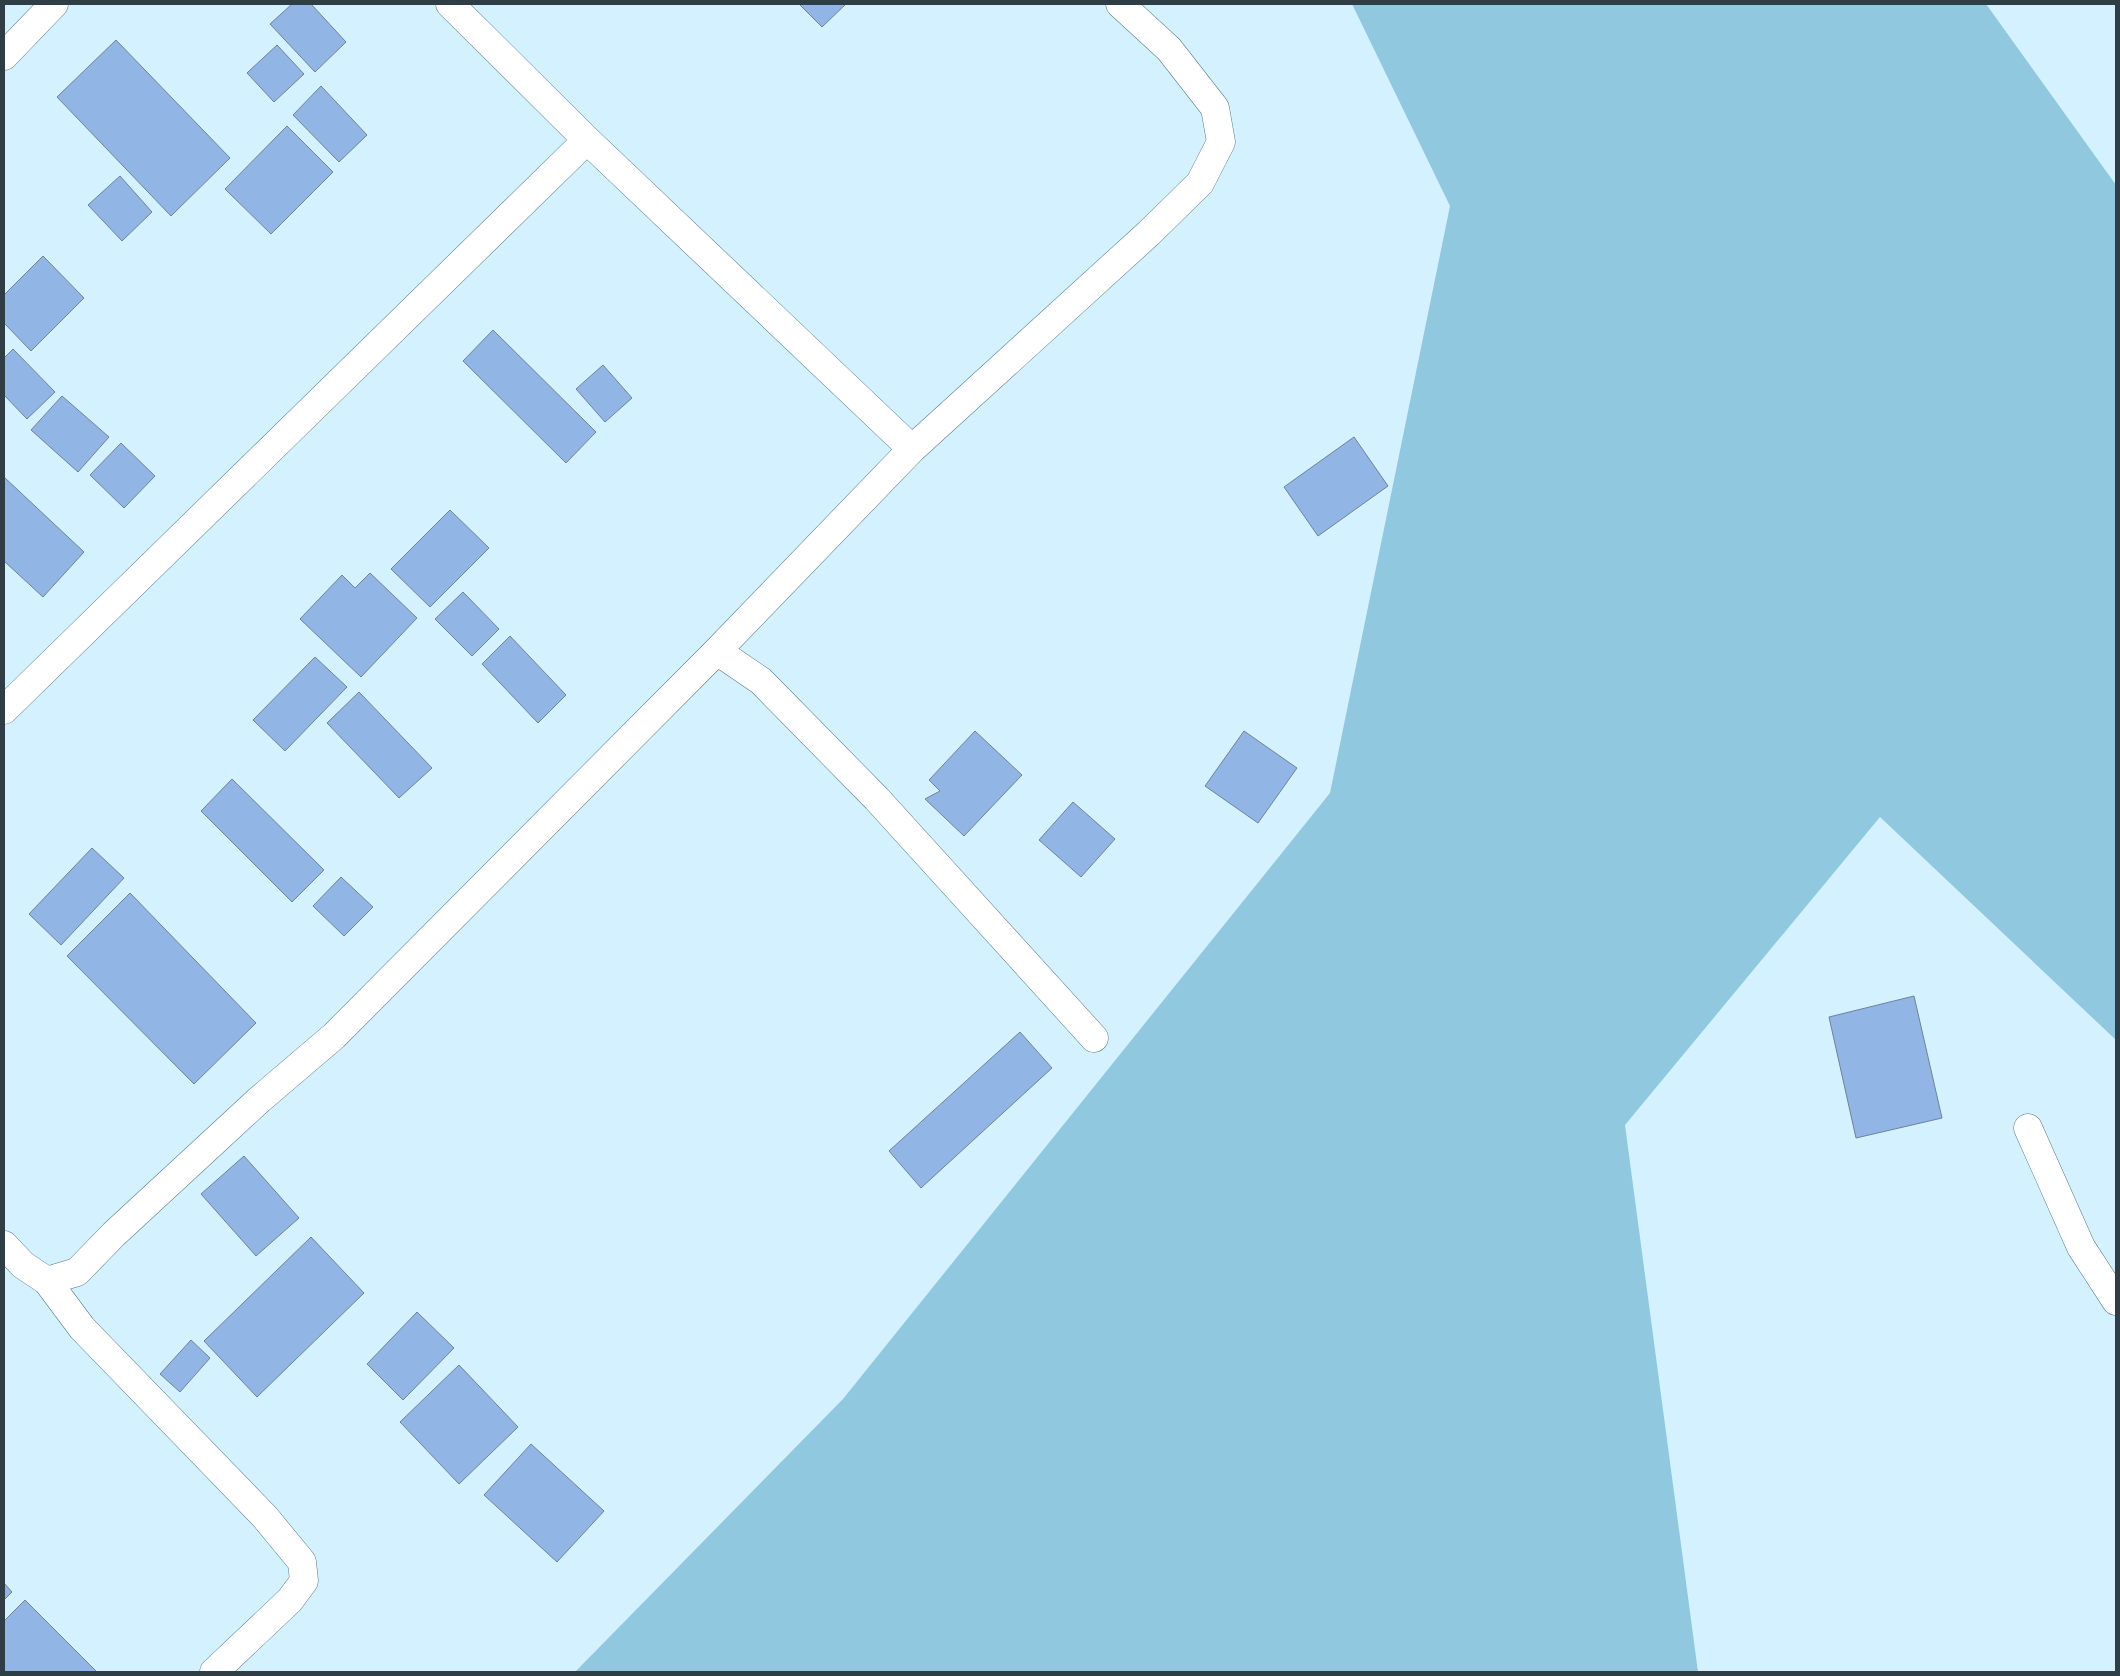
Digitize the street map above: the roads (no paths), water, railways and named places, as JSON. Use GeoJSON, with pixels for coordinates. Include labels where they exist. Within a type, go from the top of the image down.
{"type":"FeatureCollection","features":[{"type":"Feature","properties":{"kind":"street"},"geometry":{"type":"LineString","coordinates":[[4,56],[54,4]]}},
{"type":"Feature","properties":{"kind":"street"},"geometry":{"type":"LineString","coordinates":[[450,4],[587,140],[912,449]]}},
{"type":"Feature","properties":{"kind":"street"},"geometry":{"type":"LineString","coordinates":[[47,1281],[77,1272],[114,1234],[252,1107],[334,1036],[717,651],[912,449],[1149,234],[1200,183],[1221,142],[1215,108],[1168,49],[1120,4]]}},
{"type":"Feature","properties":{"kind":"street"},"geometry":{"type":"LineString","coordinates":[[4,710],[587,140]]}},
{"type":"Feature","properties":{"kind":"street"},"geometry":{"type":"LineString","coordinates":[[717,651],[761,682],[863,786],[1094,1038]]}},
{"type":"Feature","properties":{"kind":"street"},"geometry":{"type":"LineString","coordinates":[[2028,1128],[2081,1248],[2116,1302]]}},
{"type":"Feature","properties":{"kind":"street"},"geometry":{"type":"LineString","coordinates":[[4,1245],[23,1265],[47,1281],[82,1328],[265,1517],[302,1562],[304,1581],[290,1600],[214,1672]]}}]}
